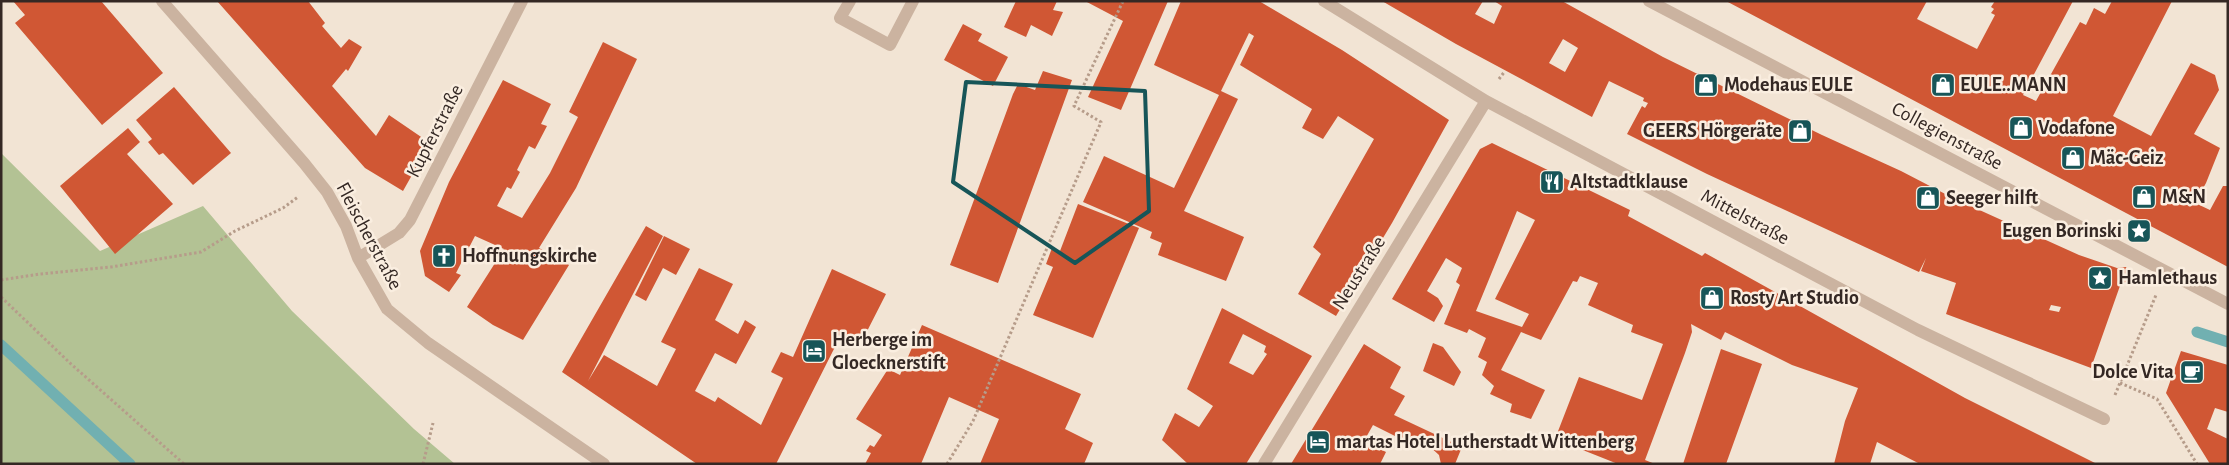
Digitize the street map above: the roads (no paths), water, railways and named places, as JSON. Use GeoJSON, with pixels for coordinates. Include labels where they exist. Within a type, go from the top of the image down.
{"type":"FeatureCollection","features":[{"type":"Feature","properties":{"kind":"street","name":"Fleischerstraße"},"geometry":{"type":"LineString","coordinates":[[162,1],[330,197],[346,226],[358,258],[387,309],[428,343],[604,464]]}},
{"type":"Feature","properties":{"kind":"street","name":"Kupferstraße"},"geometry":{"type":"LineString","coordinates":[[358,258],[399,233],[410,220],[522,1]]}},
{"type":"Feature","properties":{"kind":"street"},"geometry":{"type":"LineString","coordinates":[[850,1],[840,18],[890,44],[913,1]]}},
{"type":"Feature","properties":{"kind":"street","name":"Mittelstraße"},"geometry":{"type":"LineString","coordinates":[[1324,1],[1486,101],[1918,330],[2104,419]]}},
{"type":"Feature","properties":{"kind":"street","name":"Collegienstraße"},"geometry":{"type":"LineString","coordinates":[[1649,1],[2228,304]]}},
{"type":"Feature","properties":{"kind":"street","name":"Neustraße"},"geometry":{"type":"LineString","coordinates":[[1264,464],[1486,101]]}},
{"type":"Feature","properties":{"kind":"waterway"},"geometry":{"type":"LineString","coordinates":[[2197,332],[2228,342]]}},
{"type":"Feature","properties":{"kind":"waterway"},"geometry":{"type":"LineString","coordinates":[[1,345],[130,464]]}},
{"type":"Feature","properties":{"kind":"place","name":"Modehaus EULE"},"geometry":{"type":"Point","coordinates":[1706,85]}},
{"type":"Feature","properties":{"kind":"place","name":"EULE..MANN"},"geometry":{"type":"Point","coordinates":[1943,85]}},
{"type":"Feature","properties":{"kind":"place","name":"Vodafone"},"geometry":{"type":"Point","coordinates":[2021,128]}},
{"type":"Feature","properties":{"kind":"place","name":"GEERS Hörgeräte"},"geometry":{"type":"Point","coordinates":[1800,131]}},
{"type":"Feature","properties":{"kind":"place","name":"Mäc-Geiz"},"geometry":{"type":"Point","coordinates":[2073,158]}},
{"type":"Feature","properties":{"kind":"place","name":"Altstadtklause"},"geometry":{"type":"Point","coordinates":[1552,182]}},
{"type":"Feature","properties":{"kind":"place","name":"M&N"},"geometry":{"type":"Point","coordinates":[2144,197]}},
{"type":"Feature","properties":{"kind":"place","name":"Seeger hilft"},"geometry":{"type":"Point","coordinates":[1928,198]}},
{"type":"Feature","properties":{"kind":"place","name":"Eugen Borinski"},"geometry":{"type":"Point","coordinates":[2139,231]}},
{"type":"Feature","properties":{"kind":"place","name":"Hoffnungskirche"},"geometry":{"type":"Point","coordinates":[444,256]}},
{"type":"Feature","properties":{"kind":"place","name":"Hamlethaus"},"geometry":{"type":"Point","coordinates":[2100,278]}},
{"type":"Feature","properties":{"kind":"place","name":"Rosty Art Studio"},"geometry":{"type":"Point","coordinates":[1712,298]}},
{"type":"Feature","properties":{"kind":"place","name":"Herberge im Gloecknerstift"},"geometry":{"type":"Point","coordinates":[814,351]}},
{"type":"Feature","properties":{"kind":"place","name":"Dolce Vita"},"geometry":{"type":"Point","coordinates":[2192,372]}},
{"type":"Feature","properties":{"kind":"place","name":"martas Hotel Lutherstadt Wittenberg"},"geometry":{"type":"Point","coordinates":[1318,442]}}]}
